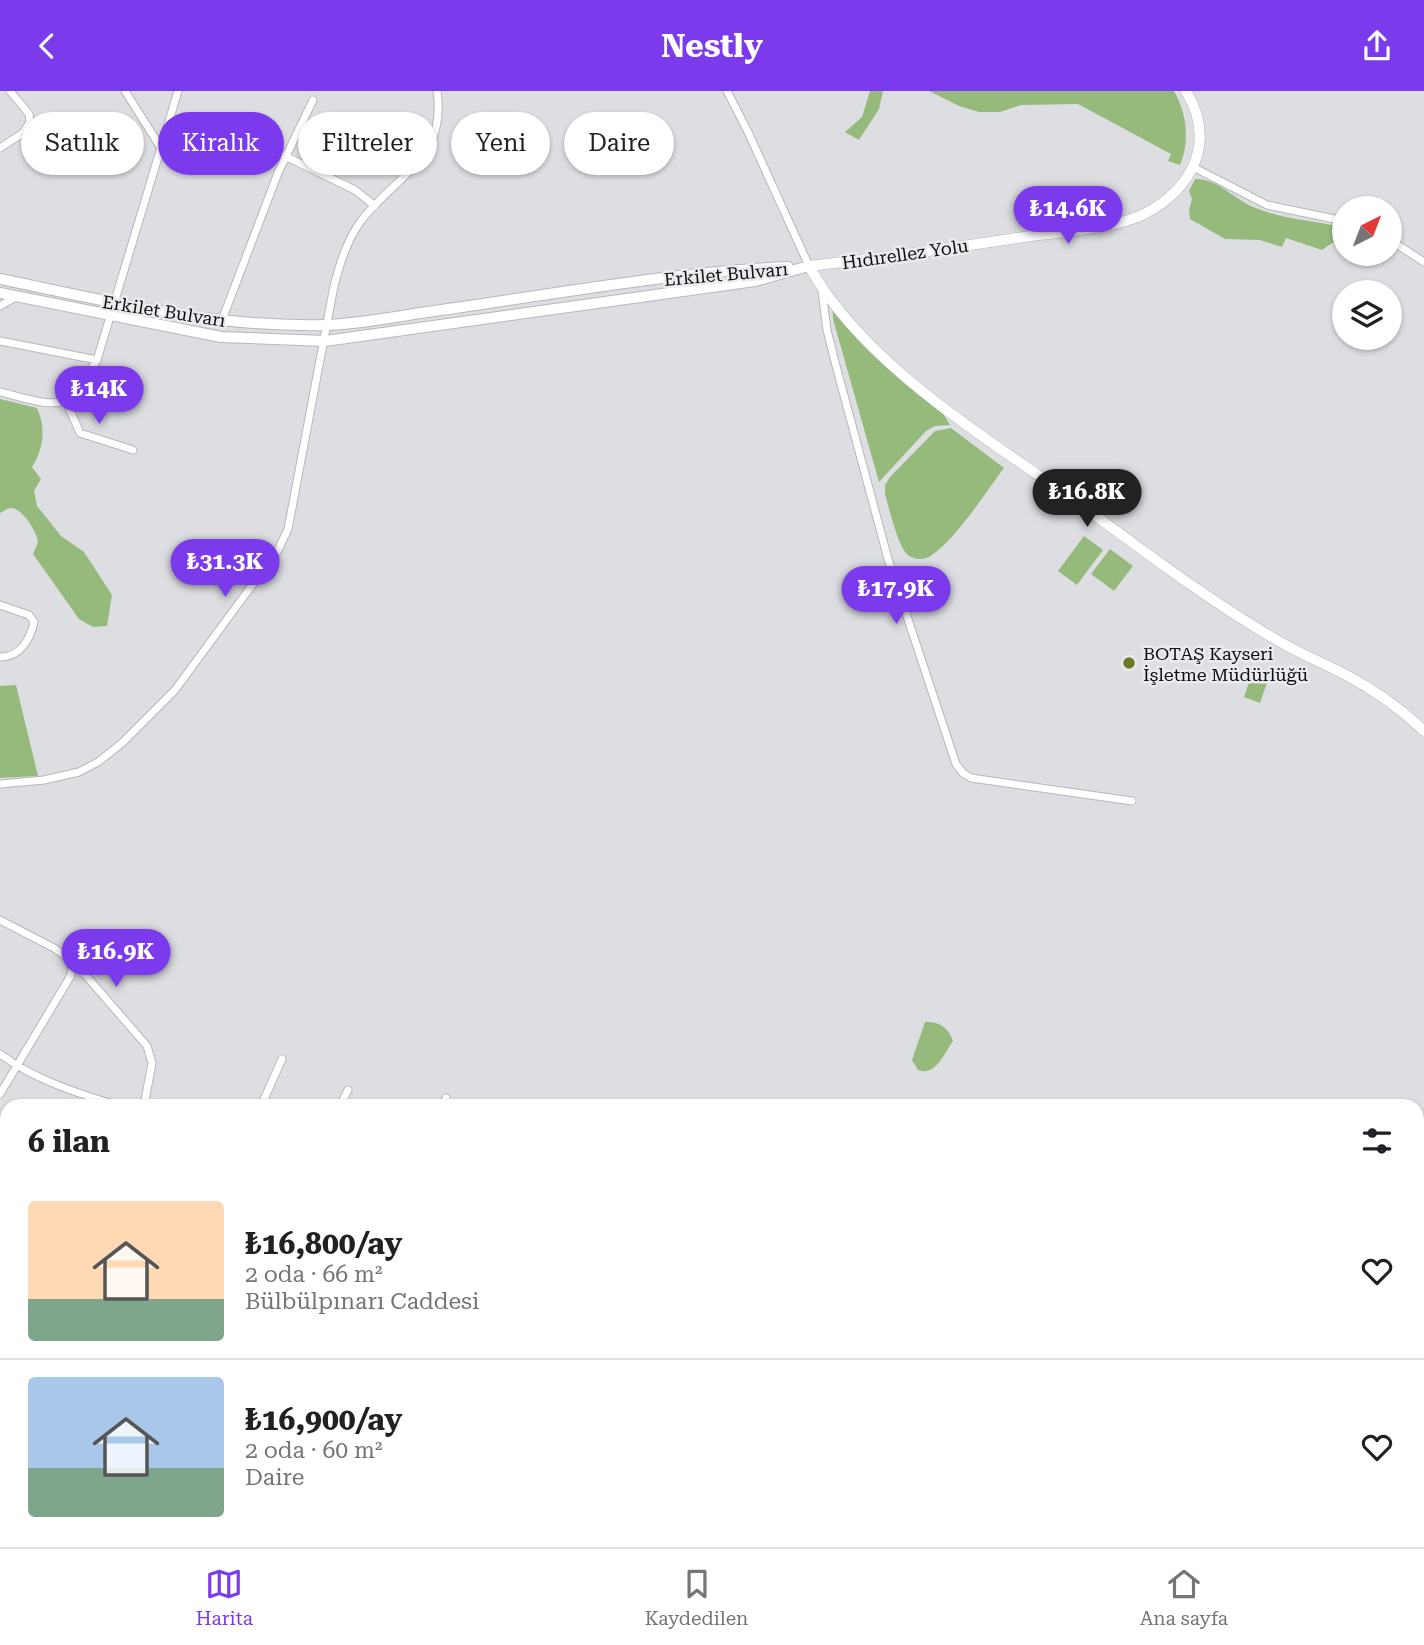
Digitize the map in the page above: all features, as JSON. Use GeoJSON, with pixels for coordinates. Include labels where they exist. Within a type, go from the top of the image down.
{"type":"FeatureCollection","features":[{"type":"Feature","properties":{"kind":"main road","name":"Erkilet Bulvarı"},"geometry":{"type":"LineString","coordinates":[[0,279],[114,304],[222,320],[264,325],[328,325],[562,291],[754,268],[808,266]]}},
{"type":"Feature","properties":{"kind":"main road","name":"Erkilet Bulvarı"},"geometry":{"type":"LineString","coordinates":[[0,293],[221,337],[325,341],[755,281],[808,266]]}},
{"type":"Feature","properties":{"kind":"street"},"geometry":{"type":"LineString","coordinates":[[0,148],[23,133],[30,122],[29,114],[10,91]]}},
{"type":"Feature","properties":{"kind":"street"},"geometry":{"type":"LineString","coordinates":[[125,91],[158,143]]}},
{"type":"Feature","properties":{"kind":"street"},"geometry":{"type":"LineString","coordinates":[[172,112],[178,91]]}},
{"type":"Feature","properties":{"kind":"street"},"geometry":{"type":"LineString","coordinates":[[0,784],[53,779],[92,766],[134,732],[181,683],[274,557],[285,536],[334,286],[345,250],[357,227],[430,146],[439,118],[437,91]]}},
{"type":"Feature","properties":{"kind":"street"},"geometry":{"type":"LineString","coordinates":[[727,91],[822,291],[893,365],[972,428],[1216,603],[1278,641],[1362,684],[1388,701],[1424,731]]}},
{"type":"Feature","properties":{"kind":"street","name":"Hıdırellez Yolu"},"geometry":{"type":"LineString","coordinates":[[808,266],[940,251],[1123,221],[1143,214],[1168,197],[1193,167],[1199,150],[1200,132],[1195,107],[1186,91]]}},
{"type":"Feature","properties":{"kind":"street"},"geometry":{"type":"LineString","coordinates":[[222,320],[285,156],[313,100]]}},
{"type":"Feature","properties":{"kind":"street"},"geometry":{"type":"LineString","coordinates":[[285,156],[355,190],[375,206]]}},
{"type":"Feature","properties":{"kind":"street"},"geometry":{"type":"LineString","coordinates":[[0,392],[50,403],[66,401],[97,360],[158,158]]}},
{"type":"Feature","properties":{"kind":"street"},"geometry":{"type":"LineString","coordinates":[[1193,167],[1268,205],[1332,218]]}},
{"type":"Feature","properties":{"kind":"street"},"geometry":{"type":"LineString","coordinates":[[1402,248],[1424,262]]}},
{"type":"Feature","properties":{"kind":"street"},"geometry":{"type":"LineString","coordinates":[[822,291],[827,330],[888,559],[956,764],[971,778],[1132,801]]}},
{"type":"Feature","properties":{"kind":"street"},"geometry":{"type":"LineString","coordinates":[[0,306],[17,296]]}},
{"type":"Feature","properties":{"kind":"street"},"geometry":{"type":"LineString","coordinates":[[0,341],[97,360]]}},
{"type":"Feature","properties":{"kind":"street"},"geometry":{"type":"LineString","coordinates":[[66,401],[80,433],[133,450]]}},
{"type":"Feature","properties":{"kind":"street"},"geometry":{"type":"LineString","coordinates":[[0,605],[29,615],[34,622],[29,638],[20,650],[10,656],[0,657]]}},
{"type":"Feature","properties":{"kind":"street"},"geometry":{"type":"LineString","coordinates":[[0,920],[69,958],[149,1050],[152,1063],[145,1099]]}},
{"type":"Feature","properties":{"kind":"street"},"geometry":{"type":"LineString","coordinates":[[0,1094],[70,977],[72,969],[69,958]]}},
{"type":"Feature","properties":{"kind":"street"},"geometry":{"type":"LineString","coordinates":[[0,1053],[16,1066],[65,1089],[97,1099]]}},
{"type":"Feature","properties":{"kind":"street"},"geometry":{"type":"LineString","coordinates":[[264,1099],[282,1059]]}},
{"type":"Feature","properties":{"kind":"street"},"geometry":{"type":"LineString","coordinates":[[344,1099],[348,1090]]}},
{"type":"Feature","properties":{"kind":"green space"},"geometry":{"type":"Polygon","coordinates":[[[870,91],[883,91],[879,109],[859,140],[845,132],[862,117],[870,91]]]}},
{"type":"Feature","properties":{"kind":"green space"},"geometry":{"type":"Polygon","coordinates":[[[929,91],[1174,91],[1186,128],[1183,156],[1180,165],[1168,161],[1171,154],[1078,104],[1021,105],[1000,112],[979,112],[959,106],[929,91]]]}},
{"type":"Feature","properties":{"kind":"green space"},"geometry":{"type":"Polygon","coordinates":[[[1195,179],[1203,180],[1264,211],[1332,225],[1332,243],[1322,250],[1286,238],[1282,247],[1260,240],[1225,239],[1190,219],[1192,199],[1189,191],[1195,179]]]}},
{"type":"Feature","properties":{"kind":"green space"},"geometry":{"type":"Polygon","coordinates":[[[832,302],[934,399],[950,425],[935,426],[926,431],[879,482],[833,319],[832,302]]]}},
{"type":"Feature","properties":{"kind":"green space"},"geometry":{"type":"Polygon","coordinates":[[[0,399],[37,408],[43,430],[39,453],[32,467],[41,479],[34,491],[37,506],[61,536],[84,552],[112,595],[107,626],[93,627],[79,619],[33,554],[38,542],[28,521],[15,509],[10,508],[0,513],[0,399]]]}},
{"type":"Feature","properties":{"kind":"green space"},"geometry":{"type":"Polygon","coordinates":[[[951,428],[1004,468],[949,540],[929,557],[916,559],[904,551],[901,544],[885,494],[885,485],[935,431],[951,428]]]}},
{"type":"Feature","properties":{"kind":"green space"},"geometry":{"type":"Polygon","coordinates":[[[1084,536],[1103,550],[1077,585],[1058,571],[1084,536]]]}},
{"type":"Feature","properties":{"kind":"green space"},"geometry":{"type":"Polygon","coordinates":[[[1110,549],[1133,566],[1114,591],[1091,574],[1110,549]]]}},
{"type":"Feature","properties":{"kind":"green space"},"geometry":{"type":"Polygon","coordinates":[[[1254,668],[1270,674],[1260,703],[1244,697],[1254,668]]]}},
{"type":"Feature","properties":{"kind":"green space"},"geometry":{"type":"Polygon","coordinates":[[[16,685],[38,776],[0,778],[0,686],[16,685]]]}},
{"type":"Feature","properties":{"kind":"green space"},"geometry":{"type":"Polygon","coordinates":[[[925,1022],[943,1026],[953,1041],[939,1063],[924,1071],[918,1070],[912,1060],[925,1022]]]}},
{"type":"Feature","properties":{"kind":"place","name":"BOTAŞ Kayseri İşletme Müdürlüğü"},"geometry":{"type":"Point","coordinates":[1129,663]}}]}
